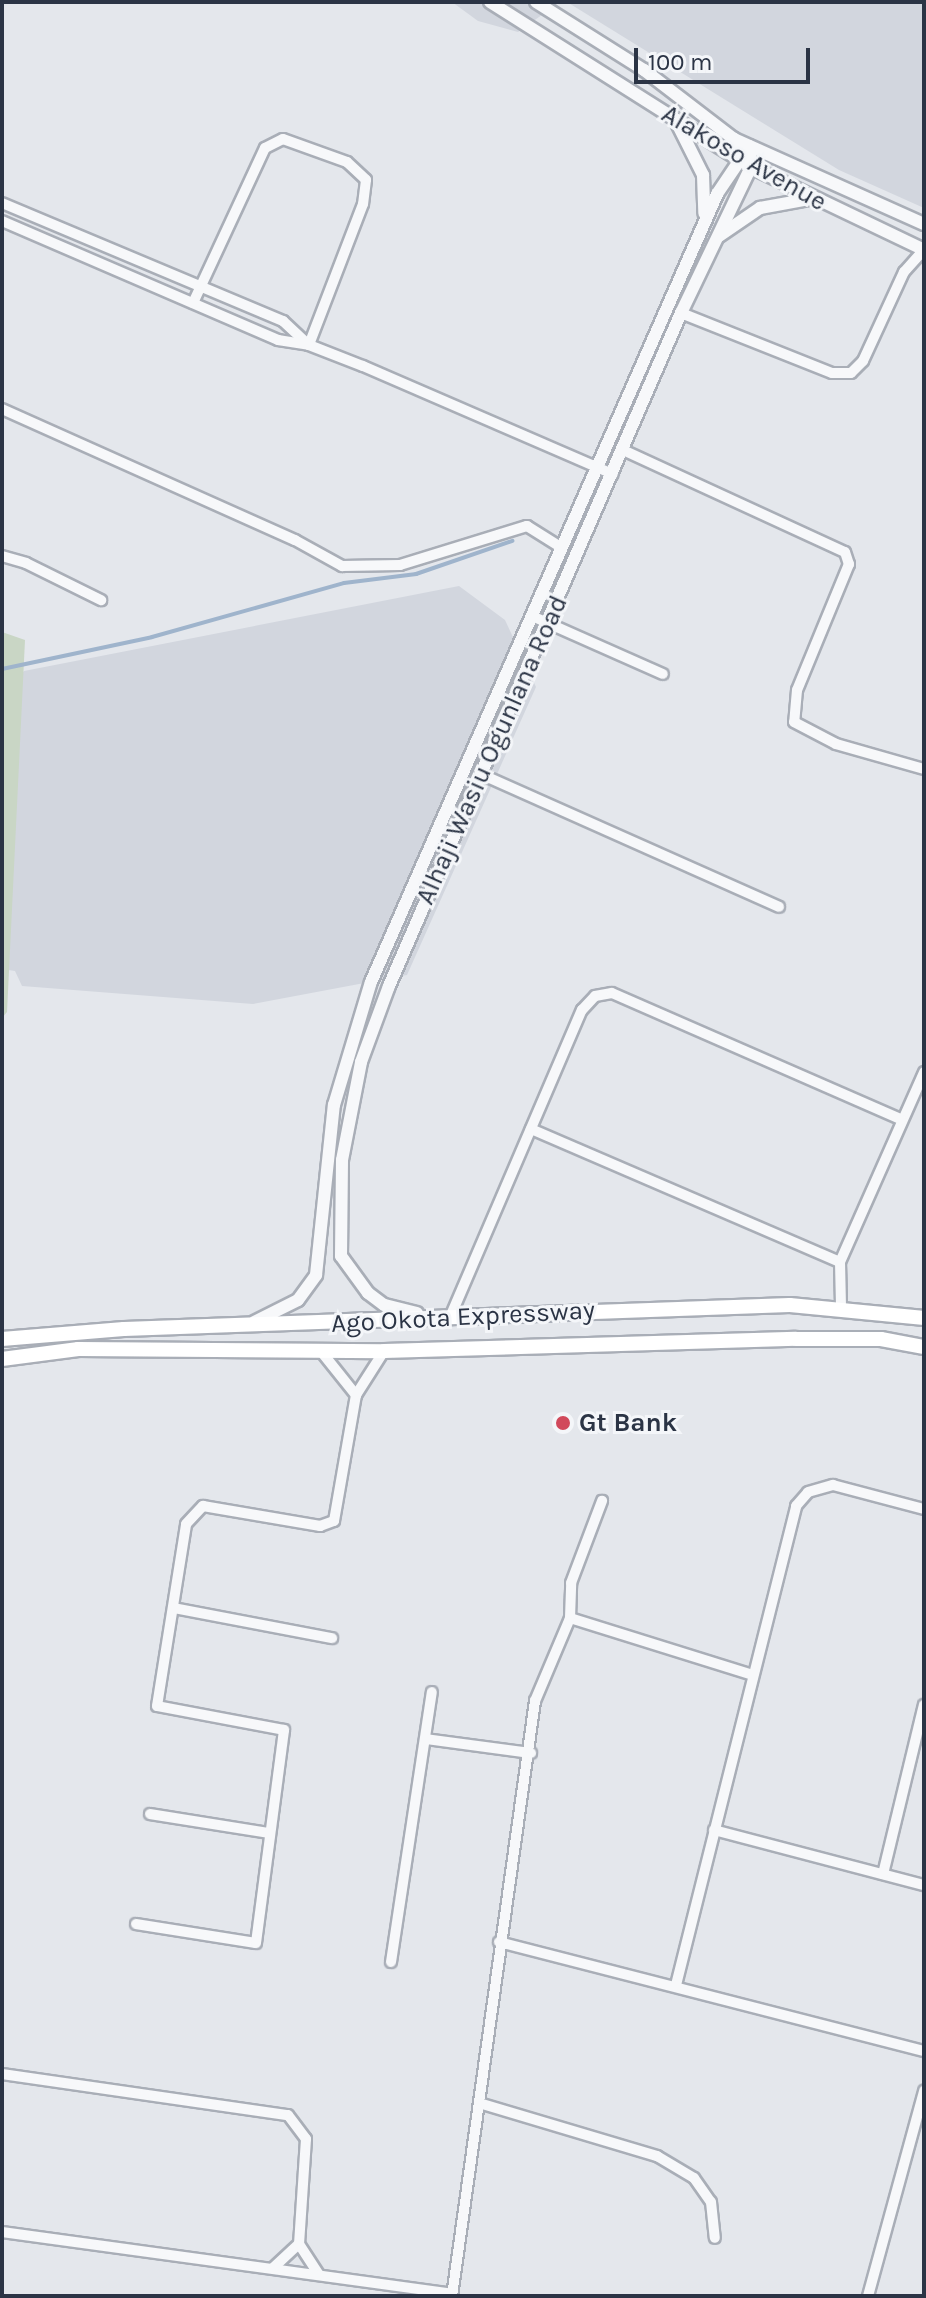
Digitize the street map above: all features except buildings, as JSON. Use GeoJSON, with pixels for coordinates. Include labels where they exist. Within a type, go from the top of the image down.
{"type":"FeatureCollection","features":[{"type":"Feature","properties":{"kind":"main road","name":"Ago Okota Expressway"},"geometry":{"type":"LineString","coordinates":[[2,1339],[124,1329],[244,1327],[445,1315],[841,1306],[924,1318]]}},
{"type":"Feature","properties":{"kind":"main road","name":"Ago Okota Expressway"},"geometry":{"type":"LineString","coordinates":[[2,1359],[78,1349],[384,1351],[796,1339],[881,1339],[924,1347]]}},
{"type":"Feature","properties":{"kind":"street","name":"Alakoso Avenue"},"geometry":{"type":"LineString","coordinates":[[490,2],[739,161],[810,199],[924,250]]}},
{"type":"Feature","properties":{"kind":"street","name":"Alakoso Avenue"},"geometry":{"type":"LineString","coordinates":[[536,2],[666,85],[734,139],[924,224]]}},
{"type":"Feature","properties":{"kind":"street"},"geometry":{"type":"LineString","coordinates":[[675,119],[703,175],[706,200],[701,230]]}},
{"type":"Feature","properties":{"kind":"street"},"geometry":{"type":"LineString","coordinates":[[193,303],[271,142],[283,139],[347,162],[366,180],[366,191],[309,345]]}},
{"type":"Feature","properties":{"kind":"street"},"geometry":{"type":"LineString","coordinates":[[734,139],[739,161]]}},
{"type":"Feature","properties":{"kind":"street"},"geometry":{"type":"LineString","coordinates":[[749,146],[751,167]]}},
{"type":"Feature","properties":{"kind":"street","name":"Alhaji Wasiu Ogunlana Road"},"geometry":{"type":"LineString","coordinates":[[244,1327],[287,1308],[316,1275],[323,1246],[331,1123],[353,1035],[389,941],[701,230],[724,179],[739,161]]}},
{"type":"Feature","properties":{"kind":"street","name":"Alhaji Wasiu Ogunlana Road"},"geometry":{"type":"LineString","coordinates":[[445,1315],[384,1305],[348,1270],[339,1240],[342,1160],[372,1025],[711,244],[751,167]]}},
{"type":"Feature","properties":{"kind":"street"},"geometry":{"type":"LineString","coordinates":[[711,244],[748,213],[810,199]]}},
{"type":"Feature","properties":{"kind":"street"},"geometry":{"type":"LineString","coordinates":[[3,208],[283,321],[309,345]]}},
{"type":"Feature","properties":{"kind":"street"},"geometry":{"type":"LineString","coordinates":[[2,221],[278,340],[309,345],[613,474]]}},
{"type":"Feature","properties":{"kind":"street"},"geometry":{"type":"LineString","coordinates":[[681,313],[832,373],[851,373],[863,361],[904,272],[924,250]]}},
{"type":"Feature","properties":{"kind":"street"},"geometry":{"type":"LineString","coordinates":[[2,409],[295,540],[342,566],[400,565],[527,526],[562,548]]}},
{"type":"Feature","properties":{"kind":"street"},"geometry":{"type":"LineString","coordinates":[[623,450],[845,552],[845,576],[797,690],[793,719],[836,744],[924,769]]}},
{"type":"Feature","properties":{"kind":"street"},"geometry":{"type":"LineString","coordinates":[[2,556],[101,600]]}},
{"type":"Feature","properties":{"kind":"street"},"geometry":{"type":"LineString","coordinates":[[532,616],[663,674]]}},
{"type":"Feature","properties":{"kind":"street"},"geometry":{"type":"LineString","coordinates":[[483,775],[779,907]]}},
{"type":"Feature","properties":{"kind":"street"},"geometry":{"type":"LineString","coordinates":[[445,1315],[582,1010],[595,996],[612,993],[901,1119]]}},
{"type":"Feature","properties":{"kind":"street"},"geometry":{"type":"LineString","coordinates":[[841,1306],[840,1262],[924,1072]]}},
{"type":"Feature","properties":{"kind":"street"},"geometry":{"type":"LineString","coordinates":[[531,1129],[840,1262]]}},
{"type":"Feature","properties":{"kind":"street"},"geometry":{"type":"LineString","coordinates":[[320,1350],[356,1395]]}},
{"type":"Feature","properties":{"kind":"street"},"geometry":{"type":"LineString","coordinates":[[136,1924],[256,1943],[284,1730],[157,1706],[186,1524],[195,1510],[203,1506],[320,1526],[334,1521],[356,1395],[384,1351]]}},
{"type":"Feature","properties":{"kind":"street"},"geometry":{"type":"LineString","coordinates":[[676,1985],[788,1523],[808,1492],[833,1485],[924,1509]]}},
{"type":"Feature","properties":{"kind":"street"},"geometry":{"type":"LineString","coordinates":[[2,2232],[452,2295],[499,1942],[540,1682],[570,1618],[571,1583],[602,1501]]}},
{"type":"Feature","properties":{"kind":"street"},"geometry":{"type":"LineString","coordinates":[[174,1608],[332,1638]]}},
{"type":"Feature","properties":{"kind":"street"},"geometry":{"type":"LineString","coordinates":[[570,1618],[750,1674]]}},
{"type":"Feature","properties":{"kind":"street"},"geometry":{"type":"LineString","coordinates":[[391,1962],[432,1692]]}},
{"type":"Feature","properties":{"kind":"street"},"geometry":{"type":"LineString","coordinates":[[883,1874],[924,1705]]}},
{"type":"Feature","properties":{"kind":"street"},"geometry":{"type":"LineString","coordinates":[[426,1739],[531,1753]]}},
{"type":"Feature","properties":{"kind":"street"},"geometry":{"type":"LineString","coordinates":[[150,1814],[269,1833]]}},
{"type":"Feature","properties":{"kind":"street"},"geometry":{"type":"LineString","coordinates":[[714,1830],[924,1885]]}},
{"type":"Feature","properties":{"kind":"street"},"geometry":{"type":"LineString","coordinates":[[499,1942],[924,2051]]}},
{"type":"Feature","properties":{"kind":"street"},"geometry":{"type":"LineString","coordinates":[[2,2074],[288,2115],[306,2139],[299,2244],[319,2275]]}},
{"type":"Feature","properties":{"kind":"street"},"geometry":{"type":"LineString","coordinates":[[868,2296],[924,2091]]}},
{"type":"Feature","properties":{"kind":"street"},"geometry":{"type":"LineString","coordinates":[[479,2103],[657,2156],[694,2178],[711,2202],[715,2238]]}},
{"type":"Feature","properties":{"kind":"street"},"geometry":{"type":"LineString","coordinates":[[273,2268],[299,2244]]}},
{"type":"Feature","properties":{"kind":"shaded area"},"geometry":{"type":"Polygon","coordinates":[[[452,2],[560,2],[518,32],[478,21],[452,2]]]}},
{"type":"Feature","properties":{"kind":"shaded area"},"geometry":{"type":"Polygon","coordinates":[[[567,2],[924,2],[924,208],[839,170],[567,2]]]}},
{"type":"Feature","properties":{"kind":"shaded area"},"geometry":{"type":"Polygon","coordinates":[[[459,586],[505,620],[536,687],[407,975],[253,1004],[22,986],[15,971],[2,969],[2,693],[24,671],[459,586]]]}},
{"type":"Feature","properties":{"kind":"green space"},"geometry":{"type":"Polygon","coordinates":[[[2,632],[25,640],[7,1012],[2,1018],[2,632]]]}},
{"type":"Feature","properties":{"kind":"waterway"},"geometry":{"type":"LineString","coordinates":[[2,669],[152,637],[344,583],[416,574],[512,541]]}},
{"type":"Feature","properties":{"kind":"place","name":"Gt Bank"},"geometry":{"type":"Point","coordinates":[563,1423]}}]}
